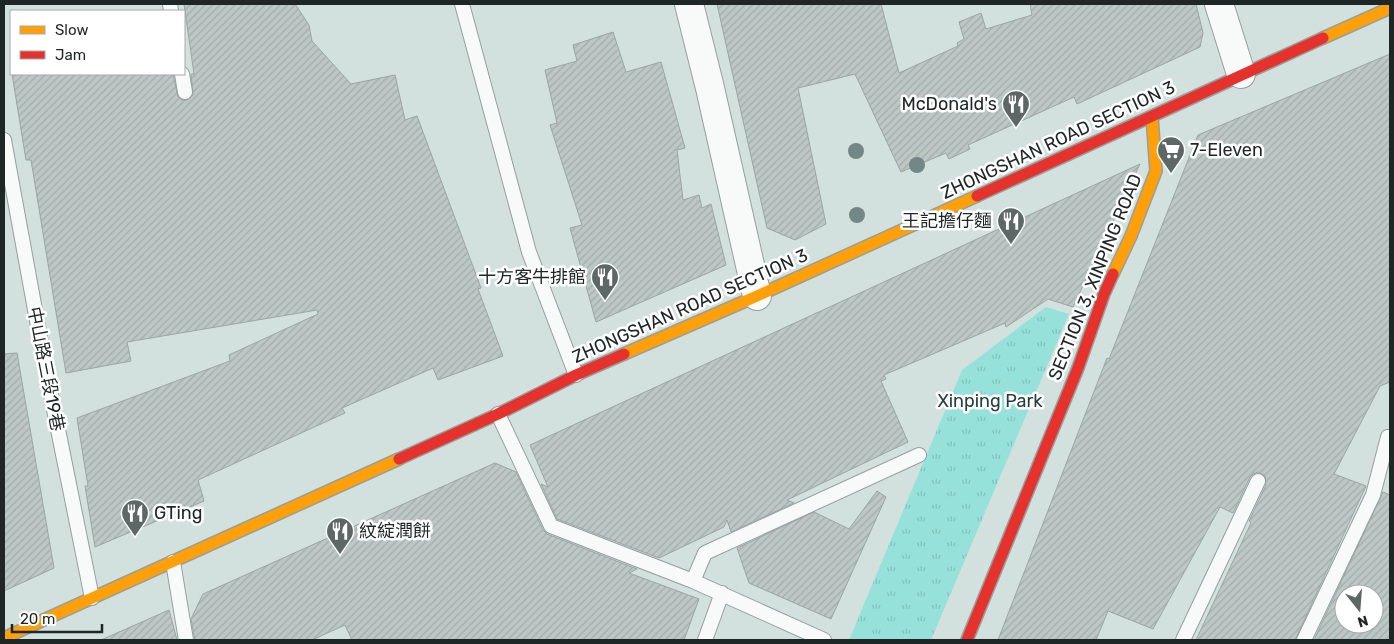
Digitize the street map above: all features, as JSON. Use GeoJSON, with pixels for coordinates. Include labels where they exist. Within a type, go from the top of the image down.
{"type":"FeatureCollection","features":[{"type":"Feature","properties":{"kind":"street"},"geometry":{"type":"LineString","coordinates":[[689,4],[757,296]]}},
{"type":"Feature","properties":{"kind":"street"},"geometry":{"type":"LineString","coordinates":[[1219,4],[1241,74]]}},
{"type":"Feature","properties":{"kind":"street","name":"ZHONGSHAN ROAD SECTION 3"},"geometry":{"type":"LineString","coordinates":[[4,638],[498,414],[576,375],[757,296],[1152,117],[1241,74],[1390,8]]}},
{"type":"Feature","properties":{"kind":"street","name":"SECTION 3, XINPING ROAD"},"geometry":{"type":"LineString","coordinates":[[967,640],[1078,368],[1104,294],[1131,236],[1156,171],[1152,117]]}},
{"type":"Feature","properties":{"kind":"lane"},"geometry":{"type":"LineString","coordinates":[[462,4],[529,252],[576,375]]}},
{"type":"Feature","properties":{"kind":"lane"},"geometry":{"type":"LineString","coordinates":[[182,75],[184,92]]}},
{"type":"Feature","properties":{"kind":"lane","name":"中山路三段19巷"},"geometry":{"type":"LineString","coordinates":[[4,140],[46,370],[92,598]]}},
{"type":"Feature","properties":{"kind":"lane"},"geometry":{"type":"LineString","coordinates":[[498,414],[551,526],[693,581],[824,640]]}},
{"type":"Feature","properties":{"kind":"lane"},"geometry":{"type":"LineString","coordinates":[[1304,640],[1373,495],[1388,437],[1390,437]]}},
{"type":"Feature","properties":{"kind":"lane"},"geometry":{"type":"LineString","coordinates":[[693,581],[705,553],[919,455]]}},
{"type":"Feature","properties":{"kind":"lane"},"geometry":{"type":"LineString","coordinates":[[1183,640],[1258,481]]}},
{"type":"Feature","properties":{"kind":"lane"},"geometry":{"type":"LineString","coordinates":[[173,562],[186,640]]}},
{"type":"Feature","properties":{"kind":"lane"},"geometry":{"type":"LineString","coordinates":[[705,640],[722,594]]}},
{"type":"Feature","properties":{"kind":"green space","name":"Xinping Park"},"geometry":{"type":"Polygon","coordinates":[[[1046,307],[1069,314],[931,640],[849,640],[962,370],[1046,307]]]}},
{"type":"Feature","properties":{"kind":"building"},"geometry":{"type":"Polygon","coordinates":[[[184,4],[295,4],[309,25],[312,41],[351,84],[395,75],[405,120],[417,116],[481,288],[478,289],[503,356],[438,380],[433,368],[342,408],[345,413],[198,480],[204,501],[95,547],[77,418],[230,361],[229,355],[318,314],[317,310],[127,342],[131,361],[66,373],[31,160],[26,160],[12,75],[173,75],[178,97],[182,100],[187,100],[193,95],[191,74],[194,74],[184,4]]]}},
{"type":"Feature","properties":{"kind":"building"},"geometry":{"type":"Polygon","coordinates":[[[717,4],[881,4],[899,73],[958,46],[957,43],[964,39],[959,22],[981,13],[986,29],[1032,15],[1030,4],[1196,4],[1203,33],[1200,47],[1077,104],[1074,97],[968,145],[970,149],[949,159],[946,153],[901,172],[855,74],[798,88],[826,224],[795,240],[767,228],[717,4]]]}},
{"type":"Feature","properties":{"kind":"building"},"geometry":{"type":"Polygon","coordinates":[[[613,32],[626,72],[661,62],[685,148],[677,150],[683,200],[699,195],[702,208],[711,204],[726,265],[596,322],[570,228],[582,225],[550,125],[557,123],[545,70],[577,61],[573,45],[613,32]]]}},
{"type":"Feature","properties":{"kind":"building"},"geometry":{"type":"Polygon","coordinates":[[[1390,54],[1390,382],[1380,386],[1334,474],[1366,486],[1295,640],[1196,640],[1251,523],[1249,521],[1266,485],[1265,476],[1258,472],[1250,477],[1233,513],[1220,507],[1153,629],[1108,611],[1096,640],[998,640],[1107,358],[1109,359],[1198,135],[1390,54]]]}},
{"type":"Feature","properties":{"kind":"building"},"geometry":{"type":"Polygon","coordinates":[[[1140,164],[1073,307],[1048,299],[1006,327],[1005,323],[884,375],[886,379],[881,381],[908,442],[787,500],[794,503],[731,532],[727,520],[724,527],[659,558],[557,519],[541,484],[548,487],[530,445],[1140,164]]]}},
{"type":"Feature","properties":{"kind":"building"},"geometry":{"type":"Polygon","coordinates":[[[17,353],[54,568],[4,591],[4,354],[17,353]]]}},
{"type":"Feature","properties":{"kind":"building"},"geometry":{"type":"Polygon","coordinates":[[[495,463],[516,472],[543,530],[547,534],[637,569],[629,573],[699,599],[684,640],[352,640],[345,625],[312,640],[195,640],[191,619],[203,594],[495,463]]]}},
{"type":"Feature","properties":{"kind":"building"},"geometry":{"type":"Polygon","coordinates":[[[877,491],[886,497],[831,619],[749,583],[737,548],[814,512],[849,529],[877,491]]]}},
{"type":"Feature","properties":{"kind":"building"},"geometry":{"type":"Polygon","coordinates":[[[1383,492],[1390,495],[1390,640],[1314,640],[1334,597],[1334,634],[1384,634],[1384,584],[1340,584],[1383,492]]]}},
{"type":"Feature","properties":{"kind":"building"},"geometry":{"type":"Polygon","coordinates":[[[169,610],[177,640],[101,640],[169,610]]]}},
{"type":"Feature","properties":{"kind":"traffic: slow"},"geometry":{"type":"LineString","coordinates":[[1323,38],[1390,8]]}},
{"type":"Feature","properties":{"kind":"traffic: slow"},"geometry":{"type":"LineString","coordinates":[[1113,274],[1131,236],[1156,171],[1152,117]]}},
{"type":"Feature","properties":{"kind":"traffic: slow"},"geometry":{"type":"LineString","coordinates":[[624,354],[977,196]]}},
{"type":"Feature","properties":{"kind":"traffic: slow"},"geometry":{"type":"LineString","coordinates":[[4,638],[399,459]]}},
{"type":"Feature","properties":{"kind":"traffic: jam"},"geometry":{"type":"LineString","coordinates":[[977,196],[1323,38]]}},
{"type":"Feature","properties":{"kind":"traffic: jam"},"geometry":{"type":"LineString","coordinates":[[967,640],[1078,368],[1113,274]]}},
{"type":"Feature","properties":{"kind":"traffic: jam"},"geometry":{"type":"LineString","coordinates":[[399,459],[624,354]]}},
{"type":"Feature","properties":{"kind":"place","name":"McDonald's"},"geometry":{"type":"Point","coordinates":[1016,128]}},
{"type":"Feature","properties":{"kind":"place","name":"7-Eleven"},"geometry":{"type":"Point","coordinates":[1171,174]}},
{"type":"Feature","properties":{"kind":"place","name":"王記擔仔麵"},"geometry":{"type":"Point","coordinates":[1011,245]}},
{"type":"Feature","properties":{"kind":"place","name":"十方客牛排館"},"geometry":{"type":"Point","coordinates":[605,301]}},
{"type":"Feature","properties":{"kind":"place","name":"GTing"},"geometry":{"type":"Point","coordinates":[135,537]}},
{"type":"Feature","properties":{"kind":"place","name":"紋綻潤餅"},"geometry":{"type":"Point","coordinates":[340,555]}}]}
